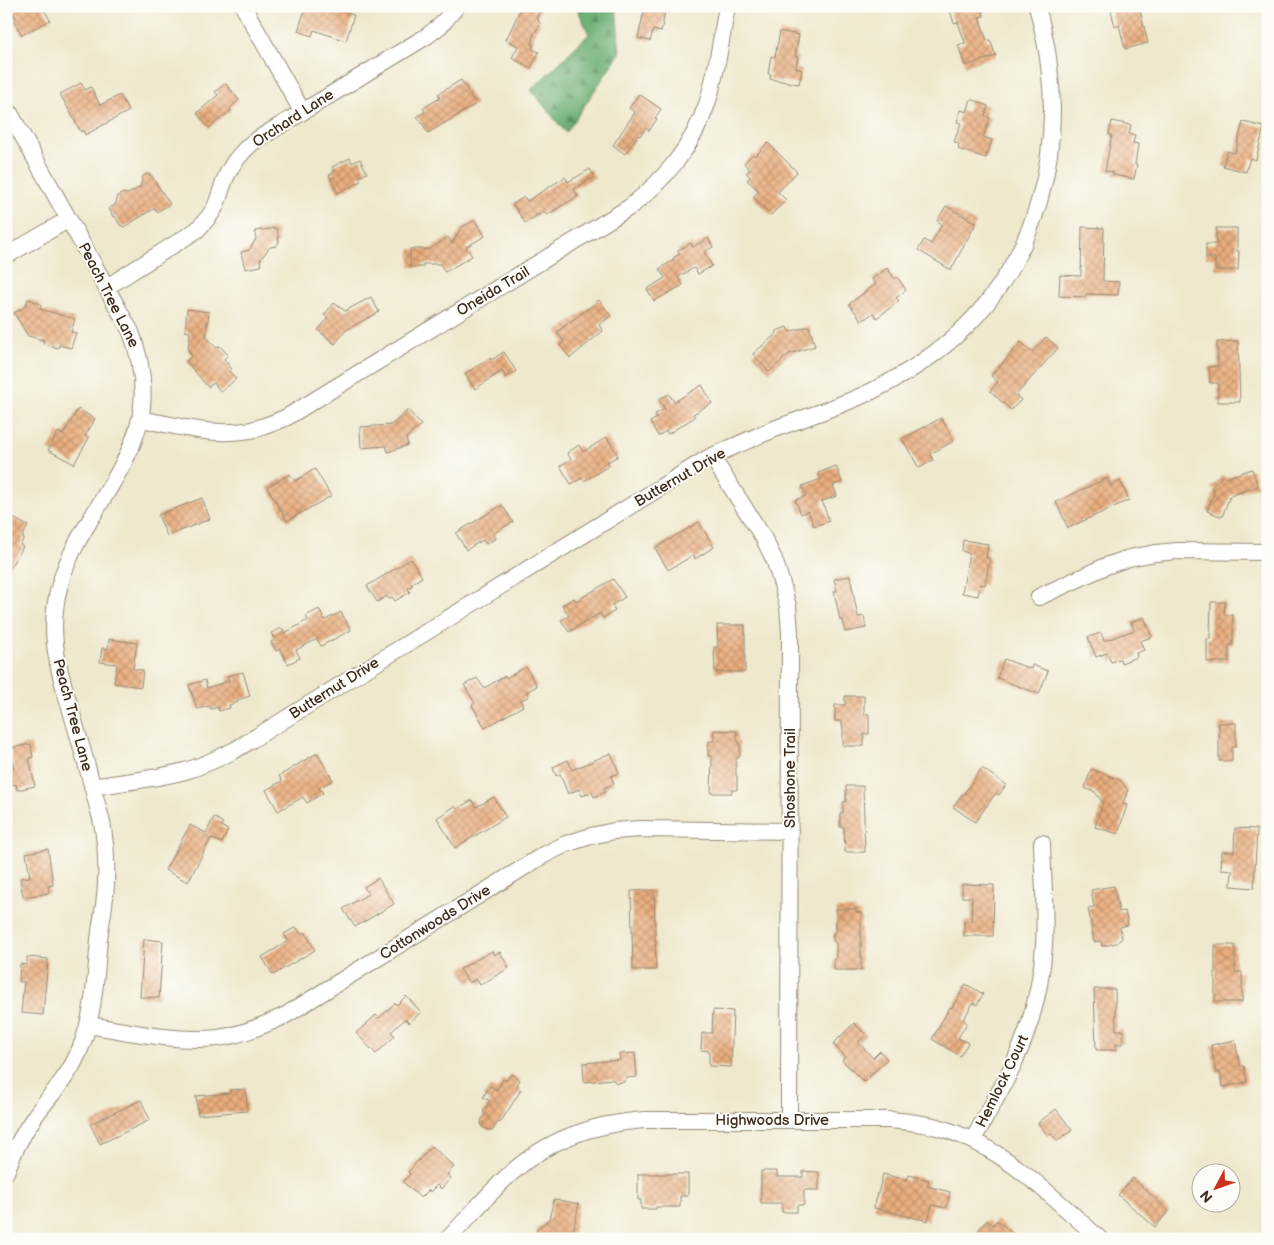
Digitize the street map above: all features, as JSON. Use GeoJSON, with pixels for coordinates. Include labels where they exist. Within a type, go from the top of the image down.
{"type":"FeatureCollection","features":[{"type":"Feature","properties":{"kind":"street"},"geometry":{"type":"LineString","coordinates":[[243,6],[302,111]]}},
{"type":"Feature","properties":{"kind":"street","name":"Orchard Lane"},"geometry":{"type":"LineString","coordinates":[[107,287],[197,230],[208,219],[215,206],[230,167],[253,142],[426,36],[441,25],[457,6]]}},
{"type":"Feature","properties":{"kind":"street","name":"Oneida Trail"},"geometry":{"type":"LineString","coordinates":[[141,419],[201,431],[230,432],[251,430],[270,425],[295,412],[630,208],[668,172],[696,129],[713,83],[727,6]]}},
{"type":"Feature","properties":{"kind":"street","name":"Butternut Drive"},"geometry":{"type":"LineString","coordinates":[[92,787],[163,776],[187,770],[235,750],[712,457],[777,428],[876,390],[932,356],[952,340],[993,295],[1010,269],[1023,246],[1035,218],[1041,196],[1052,134],[1052,100],[1044,34],[1037,6]]}},
{"type":"Feature","properties":{"kind":"street","name":"Peach Tree Lane"},"geometry":{"type":"LineString","coordinates":[[6,106],[131,332],[138,351],[144,391],[141,419],[136,438],[128,456],[73,549],[62,575],[55,610],[55,652],[102,826],[106,856],[104,908],[100,927],[89,1025],[72,1066],[35,1116],[6,1172]]}},
{"type":"Feature","properties":{"kind":"street"},"geometry":{"type":"LineString","coordinates":[[6,256],[69,219]]}},
{"type":"Feature","properties":{"kind":"street","name":"Shoshone Trail"},"geometry":{"type":"LineString","coordinates":[[712,457],[763,537],[774,559],[788,606],[790,633],[789,1120]]}},
{"type":"Feature","properties":{"kind":"street"},"geometry":{"type":"LineString","coordinates":[[1040,598],[1106,566],[1129,558],[1177,551],[1268,552]]}},
{"type":"Feature","properties":{"kind":"street","name":"Cottonwoods Drive"},"geometry":{"type":"LineString","coordinates":[[89,1025],[172,1038],[219,1038],[242,1033],[286,1015],[542,856],[566,844],[614,831],[640,829],[790,831]]}},
{"type":"Feature","properties":{"kind":"street","name":"Hemlock Court"},"geometry":{"type":"LineString","coordinates":[[974,1140],[1013,1064],[1026,1032],[1034,1004],[1044,946],[1042,843]]}},
{"type":"Feature","properties":{"kind":"street","name":"Highwoods Drive"},"geometry":{"type":"LineString","coordinates":[[455,1236],[508,1175],[528,1159],[549,1145],[596,1127],[644,1120],[891,1120],[918,1123],[944,1129],[974,1140],[1020,1170],[1100,1239]]}},
{"type":"Feature","properties":{"kind":"green space"},"geometry":{"type":"Polygon","coordinates":[[[576,6],[616,6],[620,53],[566,133],[531,90],[589,34],[576,6]]]}},
{"type":"Feature","properties":{"kind":"building"},"geometry":{"type":"Polygon","coordinates":[[[9,6],[42,6],[50,20],[22,35],[14,21],[16,19],[9,6]]]}},
{"type":"Feature","properties":{"kind":"building"},"geometry":{"type":"Polygon","coordinates":[[[306,6],[343,6],[341,11],[354,15],[346,41],[314,30],[312,36],[298,31],[306,6]]]}},
{"type":"Feature","properties":{"kind":"building"},"geometry":{"type":"Polygon","coordinates":[[[522,6],[542,6],[537,17],[540,24],[532,38],[531,44],[534,46],[532,49],[539,52],[531,68],[512,58],[518,46],[506,40],[522,6]]]}},
{"type":"Feature","properties":{"kind":"building"},"geometry":{"type":"Polygon","coordinates":[[[645,6],[666,6],[661,32],[653,30],[650,41],[638,38],[645,6]]]}},
{"type":"Feature","properties":{"kind":"building"},"geometry":{"type":"Polygon","coordinates":[[[954,6],[981,6],[984,16],[979,17],[987,41],[990,40],[996,56],[965,66],[958,45],[965,43],[958,22],[954,23],[949,8],[954,6]]]}},
{"type":"Feature","properties":{"kind":"building"},"geometry":{"type":"Polygon","coordinates":[[[1115,6],[1139,6],[1148,43],[1125,49],[1119,25],[1115,27],[1111,10],[1116,8],[1115,6]]]}},
{"type":"Feature","properties":{"kind":"building"},"geometry":{"type":"Polygon","coordinates":[[[780,31],[799,35],[795,56],[798,57],[796,68],[802,70],[799,84],[770,79],[771,74],[768,74],[771,56],[775,57],[780,31]]]}},
{"type":"Feature","properties":{"kind":"building"},"geometry":{"type":"Polygon","coordinates":[[[461,80],[476,104],[428,133],[417,116],[425,112],[423,108],[440,98],[438,94],[461,80]]]}},
{"type":"Feature","properties":{"kind":"building"},"geometry":{"type":"Polygon","coordinates":[[[81,83],[85,90],[91,87],[100,105],[120,95],[129,111],[85,135],[83,130],[81,132],[60,94],[81,83]]]}},
{"type":"Feature","properties":{"kind":"building"},"geometry":{"type":"Polygon","coordinates":[[[225,83],[239,100],[230,108],[231,110],[209,128],[197,113],[218,95],[215,92],[225,83]]]}},
{"type":"Feature","properties":{"kind":"building"},"geometry":{"type":"Polygon","coordinates":[[[639,94],[661,109],[649,131],[646,128],[640,136],[638,135],[625,154],[613,145],[635,112],[629,108],[639,94]]]}},
{"type":"Feature","properties":{"kind":"building"},"geometry":{"type":"Polygon","coordinates":[[[971,99],[988,106],[985,116],[990,118],[983,137],[992,140],[986,158],[958,149],[959,144],[954,142],[961,123],[957,122],[961,110],[967,112],[971,99]]]}},
{"type":"Feature","properties":{"kind":"building"},"geometry":{"type":"Polygon","coordinates":[[[1112,121],[1131,125],[1129,134],[1135,135],[1133,143],[1138,144],[1134,179],[1113,175],[1113,172],[1105,171],[1112,135],[1109,135],[1112,121]]]}},
{"type":"Feature","properties":{"kind":"building"},"geometry":{"type":"Polygon","coordinates":[[[1243,122],[1264,127],[1256,160],[1250,158],[1246,172],[1223,166],[1227,151],[1235,153],[1243,122]]]}},
{"type":"Feature","properties":{"kind":"building"},"geometry":{"type":"Polygon","coordinates":[[[768,143],[797,172],[778,192],[786,200],[771,215],[753,197],[759,191],[747,180],[750,177],[746,173],[750,170],[744,163],[753,154],[755,156],[768,143]]]}},
{"type":"Feature","properties":{"kind":"building"},"geometry":{"type":"Polygon","coordinates":[[[350,158],[352,163],[360,159],[367,173],[358,177],[361,181],[338,193],[329,175],[335,172],[332,167],[350,158]]]}},
{"type":"Feature","properties":{"kind":"building"},"geometry":{"type":"Polygon","coordinates":[[[590,169],[595,177],[574,189],[578,196],[547,215],[544,211],[525,223],[513,204],[524,197],[527,201],[565,177],[568,182],[590,169]]]}},
{"type":"Feature","properties":{"kind":"building"},"geometry":{"type":"Polygon","coordinates":[[[151,175],[170,204],[157,212],[155,208],[124,227],[120,225],[115,216],[113,217],[109,208],[115,205],[118,196],[123,193],[128,194],[140,187],[143,176],[151,175]]]}},
{"type":"Feature","properties":{"kind":"building"},"geometry":{"type":"Polygon","coordinates":[[[946,206],[976,223],[951,270],[918,250],[924,240],[931,244],[942,224],[937,221],[946,206]]]}},
{"type":"Feature","properties":{"kind":"building"},"geometry":{"type":"Polygon","coordinates":[[[475,220],[485,236],[466,247],[472,256],[445,272],[440,264],[423,264],[423,267],[410,267],[410,249],[430,249],[448,237],[452,244],[461,228],[475,220]]]}},
{"type":"Feature","properties":{"kind":"building"},"geometry":{"type":"Polygon","coordinates":[[[1082,227],[1104,228],[1103,281],[1119,282],[1118,295],[1086,294],[1086,297],[1059,296],[1060,275],[1081,276],[1082,227]]]}},
{"type":"Feature","properties":{"kind":"building"},"geometry":{"type":"Polygon","coordinates":[[[277,228],[279,242],[276,246],[270,247],[260,260],[261,266],[245,269],[241,252],[249,250],[256,239],[255,231],[277,228]]]}},
{"type":"Feature","properties":{"kind":"building"},"geometry":{"type":"Polygon","coordinates":[[[1216,228],[1237,228],[1238,270],[1215,270],[1215,258],[1206,258],[1206,244],[1216,244],[1216,228]]]}},
{"type":"Feature","properties":{"kind":"building"},"geometry":{"type":"Polygon","coordinates":[[[708,238],[713,247],[704,252],[712,266],[698,274],[694,268],[678,277],[683,285],[654,301],[647,289],[665,278],[659,269],[680,254],[678,250],[691,243],[693,247],[708,238]]]}},
{"type":"Feature","properties":{"kind":"building"},"geometry":{"type":"Polygon","coordinates":[[[887,268],[895,279],[897,277],[906,290],[896,298],[899,301],[877,318],[873,313],[862,321],[849,304],[876,284],[872,279],[887,268]]]}},
{"type":"Feature","properties":{"kind":"building"},"geometry":{"type":"Polygon","coordinates":[[[371,297],[379,312],[346,330],[335,344],[318,330],[328,318],[324,315],[334,303],[345,311],[371,297]]]}},
{"type":"Feature","properties":{"kind":"building"},"geometry":{"type":"Polygon","coordinates":[[[28,299],[41,304],[40,309],[75,319],[71,332],[76,333],[71,348],[59,345],[58,348],[43,344],[44,340],[28,336],[14,313],[25,307],[28,299]]]}},
{"type":"Feature","properties":{"kind":"building"},"geometry":{"type":"Polygon","coordinates":[[[599,300],[611,316],[599,325],[603,331],[570,358],[560,345],[564,342],[557,332],[599,300]]]}},
{"type":"Feature","properties":{"kind":"building"},"geometry":{"type":"Polygon","coordinates":[[[187,309],[209,312],[206,336],[216,348],[220,346],[228,355],[224,359],[232,369],[229,371],[236,379],[221,392],[214,383],[208,387],[186,361],[192,356],[188,350],[190,332],[185,331],[187,309]]]}},
{"type":"Feature","properties":{"kind":"building"},"geometry":{"type":"Polygon","coordinates":[[[809,326],[815,346],[789,354],[769,372],[753,354],[777,333],[776,331],[787,327],[789,332],[809,326]]]}},
{"type":"Feature","properties":{"kind":"building"},"geometry":{"type":"Polygon","coordinates":[[[1046,337],[1058,348],[1016,395],[1021,400],[1011,410],[990,391],[998,382],[991,376],[1021,342],[1032,352],[1046,337]]]}},
{"type":"Feature","properties":{"kind":"building"},"geometry":{"type":"Polygon","coordinates":[[[1238,341],[1240,402],[1218,402],[1218,383],[1210,383],[1209,367],[1218,366],[1217,342],[1238,341]]]}},
{"type":"Feature","properties":{"kind":"building"},"geometry":{"type":"Polygon","coordinates":[[[504,352],[516,371],[506,378],[502,371],[475,389],[465,374],[490,358],[491,360],[504,352]]]}},
{"type":"Feature","properties":{"kind":"building"},"geometry":{"type":"Polygon","coordinates":[[[702,385],[712,403],[693,414],[695,417],[668,434],[666,431],[658,436],[650,422],[657,418],[655,414],[665,409],[659,399],[669,394],[674,402],[702,385]]]}},
{"type":"Feature","properties":{"kind":"building"},"geometry":{"type":"Polygon","coordinates":[[[78,409],[95,419],[85,436],[89,438],[74,464],[48,450],[58,432],[63,435],[78,409]]]}},
{"type":"Feature","properties":{"kind":"building"},"geometry":{"type":"Polygon","coordinates":[[[408,410],[421,425],[406,438],[408,445],[388,452],[386,446],[361,448],[360,427],[391,425],[408,410]]]}},
{"type":"Feature","properties":{"kind":"building"},"geometry":{"type":"Polygon","coordinates":[[[941,418],[954,441],[930,454],[933,460],[919,468],[902,439],[941,418]]]}},
{"type":"Feature","properties":{"kind":"building"},"geometry":{"type":"Polygon","coordinates":[[[607,437],[618,456],[607,462],[610,465],[584,481],[582,478],[571,484],[560,466],[571,459],[567,453],[579,445],[583,452],[607,437]]]}},
{"type":"Feature","properties":{"kind":"building"},"geometry":{"type":"Polygon","coordinates":[[[836,466],[842,482],[833,485],[837,496],[822,501],[829,521],[814,526],[808,511],[801,514],[795,500],[806,496],[802,486],[821,479],[818,473],[836,466]]]}},
{"type":"Feature","properties":{"kind":"building"},"geometry":{"type":"Polygon","coordinates":[[[315,469],[331,496],[287,521],[267,487],[290,474],[295,481],[315,469]]]}},
{"type":"Feature","properties":{"kind":"building"},"geometry":{"type":"Polygon","coordinates":[[[1252,469],[1258,486],[1230,496],[1222,517],[1207,511],[1215,490],[1211,488],[1223,475],[1226,478],[1252,469]]]}},
{"type":"Feature","properties":{"kind":"building"},"geometry":{"type":"Polygon","coordinates":[[[1107,478],[1111,486],[1120,481],[1129,500],[1068,528],[1056,502],[1107,478]]]}},
{"type":"Feature","properties":{"kind":"building"},"geometry":{"type":"Polygon","coordinates":[[[202,498],[210,519],[167,536],[158,515],[202,498]]]}},
{"type":"Feature","properties":{"kind":"building"},"geometry":{"type":"Polygon","coordinates":[[[502,505],[513,522],[493,534],[496,538],[486,544],[483,540],[466,550],[456,533],[502,505]]]}},
{"type":"Feature","properties":{"kind":"building"},"geometry":{"type":"Polygon","coordinates":[[[6,514],[28,526],[20,545],[23,547],[6,574],[6,514]]]}},
{"type":"Feature","properties":{"kind":"building"},"geometry":{"type":"Polygon","coordinates":[[[699,522],[714,547],[695,559],[694,555],[668,570],[655,548],[699,522]]]}},
{"type":"Feature","properties":{"kind":"building"},"geometry":{"type":"Polygon","coordinates":[[[963,540],[988,544],[986,558],[990,558],[985,585],[980,584],[978,596],[962,593],[969,553],[962,551],[963,540]]]}},
{"type":"Feature","properties":{"kind":"building"},"geometry":{"type":"Polygon","coordinates":[[[411,559],[422,577],[411,584],[413,585],[408,588],[410,592],[395,601],[392,597],[389,599],[387,596],[377,602],[367,586],[411,559]]]}},
{"type":"Feature","properties":{"kind":"building"},"geometry":{"type":"Polygon","coordinates":[[[850,576],[858,617],[864,616],[866,628],[845,632],[843,620],[840,620],[834,591],[837,591],[834,579],[850,576]]]}},
{"type":"Feature","properties":{"kind":"building"},"geometry":{"type":"Polygon","coordinates":[[[613,579],[625,597],[612,605],[615,611],[603,618],[600,613],[569,632],[561,620],[569,616],[562,605],[574,598],[576,601],[613,579]]]}},
{"type":"Feature","properties":{"kind":"building"},"geometry":{"type":"Polygon","coordinates":[[[1211,602],[1225,602],[1224,615],[1233,615],[1233,645],[1229,645],[1229,662],[1207,662],[1207,639],[1210,639],[1211,602]]]}},
{"type":"Feature","properties":{"kind":"building"},"geometry":{"type":"Polygon","coordinates":[[[319,609],[325,620],[341,612],[351,630],[321,646],[317,639],[296,650],[300,658],[288,664],[280,649],[276,651],[271,642],[275,640],[271,633],[282,628],[285,633],[308,620],[306,616],[319,609]]]}},
{"type":"Feature","properties":{"kind":"building"},"geometry":{"type":"Polygon","coordinates":[[[1144,617],[1152,637],[1140,641],[1144,650],[1136,653],[1137,657],[1121,663],[1120,659],[1111,662],[1107,653],[1096,657],[1088,637],[1101,633],[1104,641],[1134,630],[1131,622],[1144,617]]]}},
{"type":"Feature","properties":{"kind":"building"},"geometry":{"type":"Polygon","coordinates":[[[717,625],[745,625],[745,672],[715,672],[714,647],[718,647],[717,625]]]}},
{"type":"Feature","properties":{"kind":"building"},"geometry":{"type":"Polygon","coordinates":[[[109,639],[137,643],[133,669],[143,670],[141,687],[114,683],[117,664],[100,662],[102,648],[108,649],[109,639]]]}},
{"type":"Feature","properties":{"kind":"building"},"geometry":{"type":"Polygon","coordinates":[[[1004,659],[1031,669],[1032,665],[1048,671],[1039,694],[997,678],[1004,659]]]}},
{"type":"Feature","properties":{"kind":"building"},"geometry":{"type":"Polygon","coordinates":[[[526,667],[537,686],[526,692],[529,696],[520,701],[523,706],[485,728],[472,705],[475,703],[464,685],[477,678],[484,688],[526,667]]]}},
{"type":"Feature","properties":{"kind":"building"},"geometry":{"type":"Polygon","coordinates":[[[243,672],[250,696],[237,700],[238,702],[229,705],[230,708],[219,711],[218,707],[211,709],[209,706],[197,709],[189,685],[205,680],[207,688],[229,681],[227,676],[243,672]]]}},
{"type":"Feature","properties":{"kind":"building"},"geometry":{"type":"Polygon","coordinates":[[[845,696],[864,696],[864,714],[869,714],[869,734],[864,734],[864,746],[843,746],[842,721],[835,721],[835,705],[845,705],[845,696]]]}},
{"type":"Feature","properties":{"kind":"building"},"geometry":{"type":"Polygon","coordinates":[[[1219,723],[1236,723],[1236,747],[1232,747],[1232,761],[1219,761],[1219,723]]]}},
{"type":"Feature","properties":{"kind":"building"},"geometry":{"type":"Polygon","coordinates":[[[714,730],[737,731],[737,740],[740,743],[740,756],[736,759],[737,790],[732,790],[732,793],[711,793],[712,756],[708,756],[709,741],[714,741],[714,730]]]}},
{"type":"Feature","properties":{"kind":"building"},"geometry":{"type":"Polygon","coordinates":[[[31,744],[33,757],[29,758],[35,786],[17,790],[16,784],[6,786],[6,770],[14,769],[10,748],[31,744]]]}},
{"type":"Feature","properties":{"kind":"building"},"geometry":{"type":"Polygon","coordinates":[[[317,753],[333,780],[319,788],[323,793],[307,803],[303,797],[278,811],[266,790],[282,781],[279,776],[317,753]]]}},
{"type":"Feature","properties":{"kind":"building"},"geometry":{"type":"Polygon","coordinates":[[[611,753],[619,773],[611,776],[614,784],[604,788],[606,792],[594,797],[592,792],[582,796],[579,789],[568,794],[560,774],[556,776],[553,767],[568,760],[572,770],[611,753]]]}},
{"type":"Feature","properties":{"kind":"building"},"geometry":{"type":"Polygon","coordinates":[[[982,768],[1006,785],[999,795],[996,793],[975,822],[953,807],[982,768]]]}},
{"type":"Feature","properties":{"kind":"building"},"geometry":{"type":"Polygon","coordinates":[[[1091,769],[1120,780],[1128,790],[1123,804],[1127,805],[1118,834],[1095,827],[1103,803],[1095,792],[1085,788],[1091,769]]]}},
{"type":"Feature","properties":{"kind":"building"},"geometry":{"type":"Polygon","coordinates":[[[846,786],[863,786],[865,852],[845,852],[844,827],[840,827],[840,813],[843,813],[843,802],[846,802],[846,786]]]}},
{"type":"Feature","properties":{"kind":"building"},"geometry":{"type":"Polygon","coordinates":[[[494,797],[506,817],[455,848],[437,818],[455,806],[457,809],[472,800],[476,807],[494,797]]]}},
{"type":"Feature","properties":{"kind":"building"},"geometry":{"type":"Polygon","coordinates":[[[214,817],[223,823],[221,826],[228,830],[222,843],[211,838],[188,882],[165,870],[190,825],[206,833],[214,817]]]}},
{"type":"Feature","properties":{"kind":"building"},"geometry":{"type":"Polygon","coordinates":[[[1235,828],[1257,829],[1254,888],[1231,886],[1232,870],[1221,869],[1222,851],[1234,852],[1235,828]]]}},
{"type":"Feature","properties":{"kind":"building"},"geometry":{"type":"Polygon","coordinates":[[[48,849],[53,885],[48,886],[49,893],[23,897],[20,878],[30,877],[26,853],[48,849]]]}},
{"type":"Feature","properties":{"kind":"building"},"geometry":{"type":"Polygon","coordinates":[[[378,878],[394,904],[355,927],[343,909],[368,894],[364,887],[378,878]]]}},
{"type":"Feature","properties":{"kind":"building"},"geometry":{"type":"Polygon","coordinates":[[[962,884],[994,885],[993,936],[964,936],[964,921],[971,921],[972,897],[962,897],[962,884]]]}},
{"type":"Feature","properties":{"kind":"building"},"geometry":{"type":"Polygon","coordinates":[[[1114,886],[1119,912],[1125,911],[1128,925],[1120,927],[1122,938],[1117,943],[1102,946],[1101,941],[1094,942],[1088,908],[1094,907],[1091,890],[1114,886]]]}},
{"type":"Feature","properties":{"kind":"building"},"geometry":{"type":"Polygon","coordinates":[[[654,890],[656,970],[633,970],[631,891],[654,890]]]}},
{"type":"Feature","properties":{"kind":"building"},"geometry":{"type":"Polygon","coordinates":[[[836,909],[856,909],[856,912],[861,913],[861,970],[834,970],[836,944],[833,940],[833,934],[836,931],[836,909]]]}},
{"type":"Feature","properties":{"kind":"building"},"geometry":{"type":"Polygon","coordinates":[[[296,927],[301,934],[305,932],[315,950],[273,975],[262,957],[288,941],[284,934],[296,927]]]}},
{"type":"Feature","properties":{"kind":"building"},"geometry":{"type":"Polygon","coordinates":[[[144,939],[163,941],[159,998],[140,997],[144,939]]]}},
{"type":"Feature","properties":{"kind":"building"},"geometry":{"type":"Polygon","coordinates":[[[1215,945],[1235,945],[1235,972],[1242,972],[1242,1002],[1215,1002],[1215,945]]]}},
{"type":"Feature","properties":{"kind":"building"},"geometry":{"type":"Polygon","coordinates":[[[492,951],[494,955],[500,952],[509,968],[480,985],[476,979],[469,983],[460,969],[492,951]]]}},
{"type":"Feature","properties":{"kind":"building"},"geometry":{"type":"Polygon","coordinates":[[[27,957],[48,959],[43,1015],[21,1013],[24,982],[19,982],[20,964],[27,965],[27,957]]]}},
{"type":"Feature","properties":{"kind":"building"},"geometry":{"type":"Polygon","coordinates":[[[966,984],[983,994],[977,1005],[973,1003],[963,1020],[967,1023],[958,1038],[968,1043],[960,1056],[932,1039],[950,1007],[952,1008],[966,984]]]}},
{"type":"Feature","properties":{"kind":"building"},"geometry":{"type":"Polygon","coordinates":[[[1094,989],[1115,989],[1116,1030],[1123,1030],[1123,1044],[1116,1044],[1116,1050],[1096,1050],[1094,989]]]}},
{"type":"Feature","properties":{"kind":"building"},"geometry":{"type":"Polygon","coordinates":[[[406,996],[421,1012],[409,1023],[405,1019],[391,1032],[395,1036],[376,1054],[356,1033],[376,1015],[379,1018],[395,1003],[397,1005],[406,996]]]}},
{"type":"Feature","properties":{"kind":"building"},"geometry":{"type":"Polygon","coordinates":[[[713,1010],[733,1011],[731,1067],[709,1066],[709,1051],[701,1050],[702,1033],[712,1033],[713,1010]]]}},
{"type":"Feature","properties":{"kind":"building"},"geometry":{"type":"Polygon","coordinates":[[[854,1023],[866,1035],[858,1042],[873,1058],[880,1051],[887,1059],[864,1082],[842,1060],[845,1056],[833,1044],[854,1023]]]}},
{"type":"Feature","properties":{"kind":"building"},"geometry":{"type":"Polygon","coordinates":[[[1235,1040],[1240,1066],[1244,1066],[1247,1082],[1223,1087],[1220,1072],[1216,1073],[1211,1045],[1235,1040]]]}},
{"type":"Feature","properties":{"kind":"building"},"geometry":{"type":"Polygon","coordinates":[[[635,1053],[637,1077],[626,1078],[624,1082],[616,1083],[612,1079],[584,1082],[583,1063],[620,1060],[619,1054],[635,1053]]]}},
{"type":"Feature","properties":{"kind":"building"},"geometry":{"type":"Polygon","coordinates":[[[511,1074],[520,1080],[516,1087],[521,1090],[500,1123],[498,1122],[493,1130],[488,1130],[482,1127],[481,1121],[485,1114],[483,1112],[490,1101],[483,1097],[490,1086],[497,1090],[503,1079],[506,1081],[511,1074]]]}},
{"type":"Feature","properties":{"kind":"building"},"geometry":{"type":"Polygon","coordinates":[[[246,1089],[247,1111],[198,1115],[196,1096],[230,1093],[230,1090],[246,1089]]]}},
{"type":"Feature","properties":{"kind":"building"},"geometry":{"type":"Polygon","coordinates":[[[141,1100],[150,1120],[100,1144],[90,1124],[141,1100]]]}},
{"type":"Feature","properties":{"kind":"building"},"geometry":{"type":"Polygon","coordinates":[[[1056,1109],[1072,1130],[1057,1141],[1051,1134],[1048,1136],[1038,1123],[1056,1109]]]}},
{"type":"Feature","properties":{"kind":"building"},"geometry":{"type":"Polygon","coordinates":[[[432,1146],[454,1167],[447,1174],[451,1178],[441,1189],[437,1185],[421,1198],[403,1182],[410,1174],[408,1172],[432,1146]]]}},
{"type":"Feature","properties":{"kind":"building"},"geometry":{"type":"Polygon","coordinates":[[[761,1171],[777,1171],[777,1177],[803,1177],[803,1171],[819,1172],[819,1190],[804,1190],[804,1205],[797,1205],[797,1212],[782,1212],[782,1203],[761,1203],[761,1171]]]}},
{"type":"Feature","properties":{"kind":"building"},"geometry":{"type":"Polygon","coordinates":[[[638,1174],[688,1174],[688,1196],[680,1196],[680,1207],[641,1209],[641,1200],[638,1200],[638,1174]]]}},
{"type":"Feature","properties":{"kind":"building"},"geometry":{"type":"Polygon","coordinates":[[[883,1174],[907,1180],[909,1175],[929,1180],[927,1186],[950,1192],[946,1208],[932,1205],[928,1221],[874,1208],[883,1174]]]}},
{"type":"Feature","properties":{"kind":"building"},"geometry":{"type":"Polygon","coordinates":[[[1133,1178],[1169,1211],[1155,1227],[1118,1195],[1133,1178]]]}},
{"type":"Feature","properties":{"kind":"building"},"geometry":{"type":"Polygon","coordinates":[[[554,1199],[579,1204],[572,1236],[569,1239],[532,1239],[538,1233],[536,1230],[549,1219],[554,1199]]]}},
{"type":"Feature","properties":{"kind":"building"},"geometry":{"type":"Polygon","coordinates":[[[987,1220],[993,1225],[997,1220],[1019,1239],[982,1239],[976,1233],[987,1220]]]}}]}
